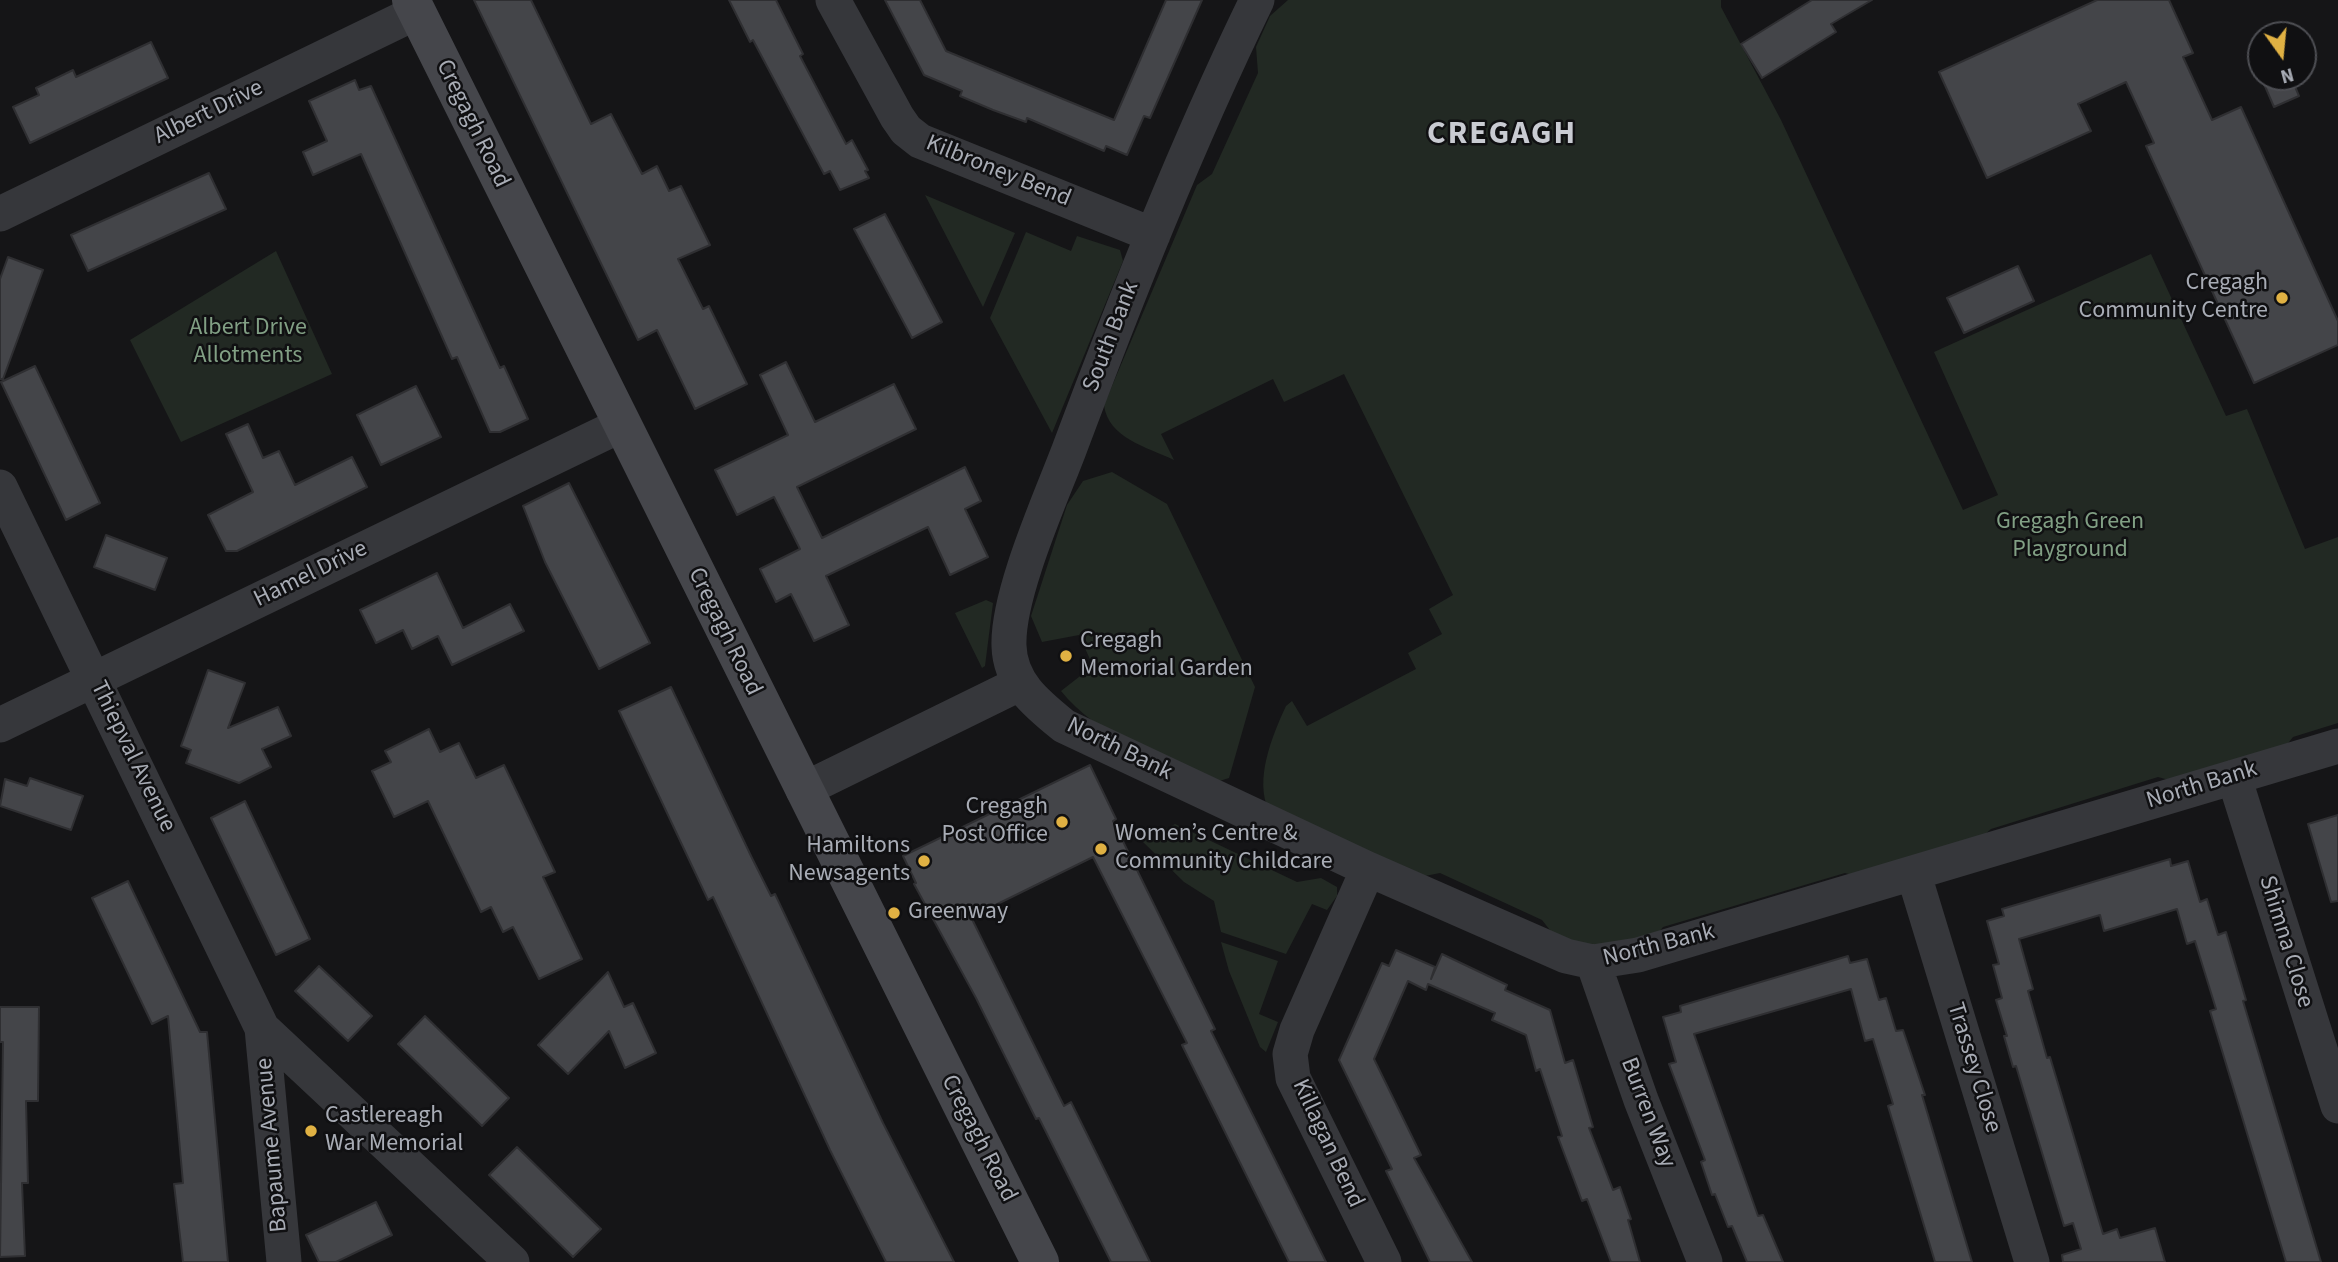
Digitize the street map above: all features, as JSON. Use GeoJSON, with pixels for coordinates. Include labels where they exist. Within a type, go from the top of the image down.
{"type":"FeatureCollection","features":[{"type":"Feature","properties":{"kind":"street","name":"Kilbroney Bend"},"geometry":{"type":"LineString","coordinates":[[833,0],[897,117],[920,141],[1153,235]]}},
{"type":"Feature","properties":{"kind":"street","name":"South Bank"},"geometry":{"type":"LineString","coordinates":[[1020,684],[1010,663],[1011,613],[1051,496],[1153,235],[1256,0]]}},
{"type":"Feature","properties":{"kind":"street","name":"Albert Drive"},"geometry":{"type":"LineString","coordinates":[[0,214],[414,6]]}},
{"type":"Feature","properties":{"kind":"street","name":"Cregagh Road"},"geometry":{"type":"LineString","coordinates":[[414,6],[1040,1262]]}},
{"type":"Feature","properties":{"kind":"street","name":"Hamel Drive"},"geometry":{"type":"LineString","coordinates":[[0,725],[621,425]]}},
{"type":"Feature","properties":{"kind":"street","name":"Thiepval Avenue"},"geometry":{"type":"LineString","coordinates":[[0,487],[262,1028]]}},
{"type":"Feature","properties":{"kind":"street"},"geometry":{"type":"LineString","coordinates":[[803,790],[1020,684]]}},
{"type":"Feature","properties":{"kind":"street","name":"North Bank"},"geometry":{"type":"LineString","coordinates":[[1020,684],[1038,705],[1064,726],[1368,869],[1566,956],[1593,962],[1638,955],[1914,875],[2338,746]]}},
{"type":"Feature","properties":{"kind":"street","name":"Shimna Close"},"geometry":{"type":"LineString","coordinates":[[2234,777],[2335,1104],[2338,1106]]}},
{"type":"Feature","properties":{"kind":"street","name":"Killagan Bend"},"geometry":{"type":"LineString","coordinates":[[1368,869],[1297,1030],[1290,1055],[1293,1078],[1384,1262]]}},
{"type":"Feature","properties":{"kind":"street","name":"Trassey Close"},"geometry":{"type":"LineString","coordinates":[[1914,875],[2032,1262]]}},
{"type":"Feature","properties":{"kind":"street","name":"Burren Way"},"geometry":{"type":"LineString","coordinates":[[1593,962],[1641,1100],[1705,1262]]}},
{"type":"Feature","properties":{"kind":"street"},"geometry":{"type":"LineString","coordinates":[[262,1028],[512,1262]]}},
{"type":"Feature","properties":{"kind":"street","name":"Bapaume Avenue"},"geometry":{"type":"LineString","coordinates":[[262,1028],[284,1262]]}},
{"type":"Feature","properties":{"kind":"green space","name":"Gregagh Green Playground"},"geometry":{"type":"Polygon","coordinates":[[[1288,0],[1721,0],[1721,7],[1781,120],[1963,510],[1998,495],[1934,352],[2151,254],[2226,416],[2247,409],[2305,549],[2338,537],[2338,723],[2293,737],[2278,756],[2183,784],[2158,777],[1991,829],[1967,850],[1869,880],[1845,873],[1663,927],[1648,946],[1629,950],[1560,943],[1542,920],[1440,873],[1415,878],[1269,811],[1263,786],[1264,772],[1275,731],[1286,706],[1292,701],[1307,726],[1416,669],[1408,653],[1442,634],[1429,609],[1453,595],[1344,374],[1284,402],[1273,379],[1161,434],[1174,460],[1130,440],[1113,426],[1107,416],[1104,405],[1197,185],[1212,174],[1258,73],[1256,47],[1270,16],[1288,0]]]}},
{"type":"Feature","properties":{"kind":"green space"},"geometry":{"type":"Polygon","coordinates":[[[925,195],[1015,233],[983,307],[925,195]]]}},
{"type":"Feature","properties":{"kind":"green space"},"geometry":{"type":"Polygon","coordinates":[[[1026,232],[1071,251],[1077,236],[1120,250],[1123,261],[1052,433],[990,318],[1026,232]]]}},
{"type":"Feature","properties":{"kind":"green space","name":"Albert Drive Allotments"},"geometry":{"type":"Polygon","coordinates":[[[276,251],[332,374],[181,442],[130,340],[276,251]]]}},
{"type":"Feature","properties":{"kind":"green space"},"geometry":{"type":"Polygon","coordinates":[[[1112,472],[1167,504],[1255,687],[1229,778],[1210,784],[1130,744],[1075,707],[1061,691],[1093,666],[1079,635],[1042,642],[1031,616],[1067,505],[1083,481],[1112,472]]]}},
{"type":"Feature","properties":{"kind":"green space"},"geometry":{"type":"Polygon","coordinates":[[[986,600],[993,603],[985,666],[982,668],[955,613],[986,600]]]}},
{"type":"Feature","properties":{"kind":"green space"},"geometry":{"type":"Polygon","coordinates":[[[1175,824],[1297,882],[1321,878],[1337,887],[1337,896],[1327,910],[1312,904],[1286,954],[1221,932],[1214,901],[1184,882],[1142,841],[1175,824]]]}},
{"type":"Feature","properties":{"kind":"green space"},"geometry":{"type":"Polygon","coordinates":[[[1221,942],[1278,961],[1259,1014],[1278,1022],[1266,1052],[1260,1047],[1229,971],[1221,942]]]}},
{"type":"Feature","properties":{"kind":"building"},"geometry":{"type":"Polygon","coordinates":[[[474,0],[531,0],[591,124],[611,114],[642,174],[657,166],[669,191],[681,186],[710,245],[678,259],[703,309],[709,306],[747,384],[695,409],[657,330],[638,340],[474,0]]]}},
{"type":"Feature","properties":{"kind":"building"},"geometry":{"type":"Polygon","coordinates":[[[729,0],[776,0],[803,54],[800,56],[846,144],[852,140],[868,170],[865,171],[869,178],[840,190],[830,171],[824,174],[729,0]]]}},
{"type":"Feature","properties":{"kind":"building"},"geometry":{"type":"Polygon","coordinates":[[[885,0],[920,0],[946,51],[1114,120],[1166,0],[1202,0],[1150,118],[1144,116],[1127,155],[1106,146],[1104,151],[1027,118],[1026,122],[993,110],[960,96],[962,91],[924,75],[885,0]]]}},
{"type":"Feature","properties":{"kind":"building"},"geometry":{"type":"Polygon","coordinates":[[[1812,0],[1872,0],[1831,24],[1836,32],[1762,78],[1741,44],[1812,0]]]}},
{"type":"Feature","properties":{"kind":"building"},"geometry":{"type":"Polygon","coordinates":[[[2097,0],[2169,0],[2193,53],[2183,57],[2212,120],[2241,107],[2338,321],[2338,345],[2254,383],[2146,146],[2154,143],[2126,82],[2078,104],[2091,131],[1987,178],[1939,72],[2097,0]]]}},
{"type":"Feature","properties":{"kind":"building"},"geometry":{"type":"Polygon","coordinates":[[[151,42],[168,78],[30,143],[13,107],[39,95],[36,88],[73,70],[76,77],[151,42]]]}},
{"type":"Feature","properties":{"kind":"building"},"geometry":{"type":"Polygon","coordinates":[[[355,80],[359,90],[371,86],[500,368],[504,366],[528,419],[500,432],[490,432],[457,357],[452,359],[361,154],[313,175],[303,152],[327,141],[309,101],[355,80]]]}},
{"type":"Feature","properties":{"kind":"building"},"geometry":{"type":"Polygon","coordinates":[[[2267,91],[2297,91],[2299,96],[2274,107],[2267,91]]]}},
{"type":"Feature","properties":{"kind":"building"},"geometry":{"type":"Polygon","coordinates":[[[209,173],[226,209],[88,271],[71,235],[209,173]]]}},
{"type":"Feature","properties":{"kind":"building"},"geometry":{"type":"Polygon","coordinates":[[[885,214],[942,322],[912,338],[854,229],[885,214]]]}},
{"type":"Feature","properties":{"kind":"building"},"geometry":{"type":"Polygon","coordinates":[[[8,257],[43,270],[3,379],[0,379],[0,279],[8,257]]]}},
{"type":"Feature","properties":{"kind":"building"},"geometry":{"type":"Polygon","coordinates":[[[2018,266],[2034,301],[1964,333],[1947,298],[2018,266]]]}},
{"type":"Feature","properties":{"kind":"building"},"geometry":{"type":"Polygon","coordinates":[[[786,362],[815,422],[894,384],[916,429],[797,487],[822,538],[965,467],[981,501],[965,509],[988,557],[950,575],[928,527],[826,576],[849,625],[814,641],[791,594],[776,602],[760,569],[800,549],[774,497],[737,515],[715,470],[788,435],[760,375],[786,362]]]}},
{"type":"Feature","properties":{"kind":"building"},"geometry":{"type":"Polygon","coordinates":[[[35,366],[100,503],[66,520],[1,382],[35,366]]]}},
{"type":"Feature","properties":{"kind":"building"},"geometry":{"type":"Polygon","coordinates":[[[416,386],[441,437],[381,465],[357,415],[416,386]]]}},
{"type":"Feature","properties":{"kind":"building"},"geometry":{"type":"Polygon","coordinates":[[[248,424],[263,458],[279,451],[295,485],[352,457],[367,487],[237,551],[226,551],[208,515],[253,492],[226,434],[248,424]]]}},
{"type":"Feature","properties":{"kind":"building"},"geometry":{"type":"Polygon","coordinates":[[[569,483],[650,643],[599,669],[545,562],[523,506],[569,483]]]}},
{"type":"Feature","properties":{"kind":"building"},"geometry":{"type":"Polygon","coordinates":[[[106,535],[167,558],[155,590],[94,567],[106,535]]]}},
{"type":"Feature","properties":{"kind":"building"},"geometry":{"type":"Polygon","coordinates":[[[437,573],[463,628],[510,604],[524,631],[452,665],[438,636],[412,649],[403,630],[376,643],[360,610],[437,573]]]}},
{"type":"Feature","properties":{"kind":"building"},"geometry":{"type":"Polygon","coordinates":[[[208,670],[245,683],[228,728],[278,707],[291,736],[262,749],[271,767],[239,783],[186,763],[191,750],[181,746],[208,670]]]}},
{"type":"Feature","properties":{"kind":"building"},"geometry":{"type":"Polygon","coordinates":[[[671,687],[751,856],[771,896],[775,894],[883,1123],[954,1262],[886,1262],[830,1150],[713,897],[708,900],[619,711],[671,687]]]}},
{"type":"Feature","properties":{"kind":"building"},"geometry":{"type":"Polygon","coordinates":[[[429,729],[440,752],[459,743],[476,778],[504,765],[555,872],[543,877],[582,959],[539,979],[513,927],[503,932],[491,907],[481,912],[428,801],[394,817],[372,771],[391,762],[385,751],[429,729]]]}},
{"type":"Feature","properties":{"kind":"building"},"geometry":{"type":"Polygon","coordinates":[[[1090,765],[1116,819],[1113,821],[1215,1029],[1211,1031],[1326,1262],[1289,1262],[1182,1045],[1187,1043],[1093,857],[971,917],[1064,1106],[1071,1102],[1150,1262],[1111,1262],[1039,1118],[1036,1119],[976,998],[914,884],[916,883],[903,856],[1090,765]]]}},
{"type":"Feature","properties":{"kind":"building"},"geometry":{"type":"Polygon","coordinates":[[[30,778],[83,796],[71,830],[0,806],[5,779],[27,786],[30,778]]]}},
{"type":"Feature","properties":{"kind":"building"},"geometry":{"type":"Polygon","coordinates":[[[245,801],[310,939],[276,955],[211,818],[245,801]]]}},
{"type":"Feature","properties":{"kind":"building"},"geometry":{"type":"Polygon","coordinates":[[[2338,815],[2338,901],[2331,902],[2308,824],[2338,815]]]}},
{"type":"Feature","properties":{"kind":"building"},"geometry":{"type":"Polygon","coordinates":[[[2170,859],[2171,866],[2188,861],[2200,902],[2207,899],[2218,935],[2226,932],[2246,1000],[2243,1001],[2321,1262],[2286,1262],[2210,1011],[2216,1009],[2195,941],[2187,944],[2177,909],[2104,931],[2100,915],[2019,939],[2033,989],[2028,991],[2047,1058],[2050,1057],[2103,1234],[2117,1229],[2120,1238],[2155,1228],[2165,1262],[2063,1262],[2062,1255],[2081,1249],[2073,1223],[2064,1226],[2016,1066],[2013,1067],[2004,1036],[2007,1036],[1996,1000],[2002,998],[1993,965],[1999,964],[1987,921],[2004,916],[2002,909],[2170,859]]]}},
{"type":"Feature","properties":{"kind":"building"},"geometry":{"type":"Polygon","coordinates":[[[128,881],[200,1032],[207,1032],[228,1262],[183,1262],[174,1184],[183,1183],[168,1016],[152,1024],[92,898],[128,881]]]}},
{"type":"Feature","properties":{"kind":"building"},"geometry":{"type":"Polygon","coordinates":[[[1396,950],[1435,967],[1431,979],[1442,954],[1507,985],[1505,990],[1550,1010],[1565,1063],[1573,1060],[1593,1127],[1589,1128],[1613,1190],[1620,1187],[1631,1219],[1628,1220],[1640,1262],[1611,1262],[1587,1199],[1582,1201],[1558,1137],[1562,1136],[1540,1069],[1536,1071],[1526,1035],[1492,1020],[1495,1013],[1428,984],[1426,990],[1408,981],[1374,1059],[1421,1155],[1414,1158],[1472,1262],[1430,1262],[1386,1171],[1392,1169],[1339,1060],[1382,963],[1389,966],[1396,950]]]}},
{"type":"Feature","properties":{"kind":"building"},"geometry":{"type":"Polygon","coordinates":[[[1848,956],[1850,963],[1867,959],[1879,1000],[1886,998],[1896,1031],[1903,1030],[1925,1095],[1922,1095],[1972,1262],[1935,1262],[1888,1106],[1893,1104],[1873,1039],[1865,1041],[1851,989],[1694,1034],[1758,1216],[1763,1215],[1783,1262],[1747,1262],[1732,1226],[1728,1227],[1715,1194],[1712,1195],[1701,1162],[1705,1160],[1669,1064],[1676,1062],[1663,1017],[1681,1012],[1680,1006],[1848,956]]]}},
{"type":"Feature","properties":{"kind":"building"},"geometry":{"type":"Polygon","coordinates":[[[319,966],[372,1016],[348,1041],[295,991],[319,966]]]}},
{"type":"Feature","properties":{"kind":"building"},"geometry":{"type":"Polygon","coordinates":[[[608,972],[624,1007],[633,1003],[656,1053],[625,1068],[609,1031],[568,1074],[538,1045],[608,972]]]}},
{"type":"Feature","properties":{"kind":"building"},"geometry":{"type":"Polygon","coordinates":[[[0,1007],[39,1007],[38,1101],[26,1101],[28,1183],[22,1183],[25,1256],[0,1257],[3,1042],[0,1042],[0,1007]]]}},
{"type":"Feature","properties":{"kind":"building"},"geometry":{"type":"Polygon","coordinates":[[[425,1016],[509,1098],[482,1126],[398,1044],[425,1016]]]}},
{"type":"Feature","properties":{"kind":"building"},"geometry":{"type":"Polygon","coordinates":[[[517,1147],[601,1229],[573,1257],[489,1175],[517,1147]]]}},
{"type":"Feature","properties":{"kind":"building"},"geometry":{"type":"Polygon","coordinates":[[[376,1202],[392,1235],[336,1262],[319,1262],[306,1235],[376,1202]]]}},
{"type":"Feature","properties":{"kind":"place","name":"Cregagh Community Centre"},"geometry":{"type":"Point","coordinates":[2282,298]}},
{"type":"Feature","properties":{"kind":"place","name":"Cregagh Memorial Garden"},"geometry":{"type":"Point","coordinates":[1066,656]}},
{"type":"Feature","properties":{"kind":"place","name":"Cregagh Post Office"},"geometry":{"type":"Point","coordinates":[1062,822]}},
{"type":"Feature","properties":{"kind":"place","name":"Women’s Centre & Community Childcare"},"geometry":{"type":"Point","coordinates":[1101,849]}},
{"type":"Feature","properties":{"kind":"place","name":"Hamiltons Newsagents"},"geometry":{"type":"Point","coordinates":[924,861]}},
{"type":"Feature","properties":{"kind":"place","name":"Greenway"},"geometry":{"type":"Point","coordinates":[894,913]}},
{"type":"Feature","properties":{"kind":"place","name":"Castlereagh War Memorial"},"geometry":{"type":"Point","coordinates":[311,1131]}},
{"type":"Feature","properties":{"kind":"district","name":"CREGAGH"},"geometry":{"type":"Point","coordinates":[1502,136]}}]}
